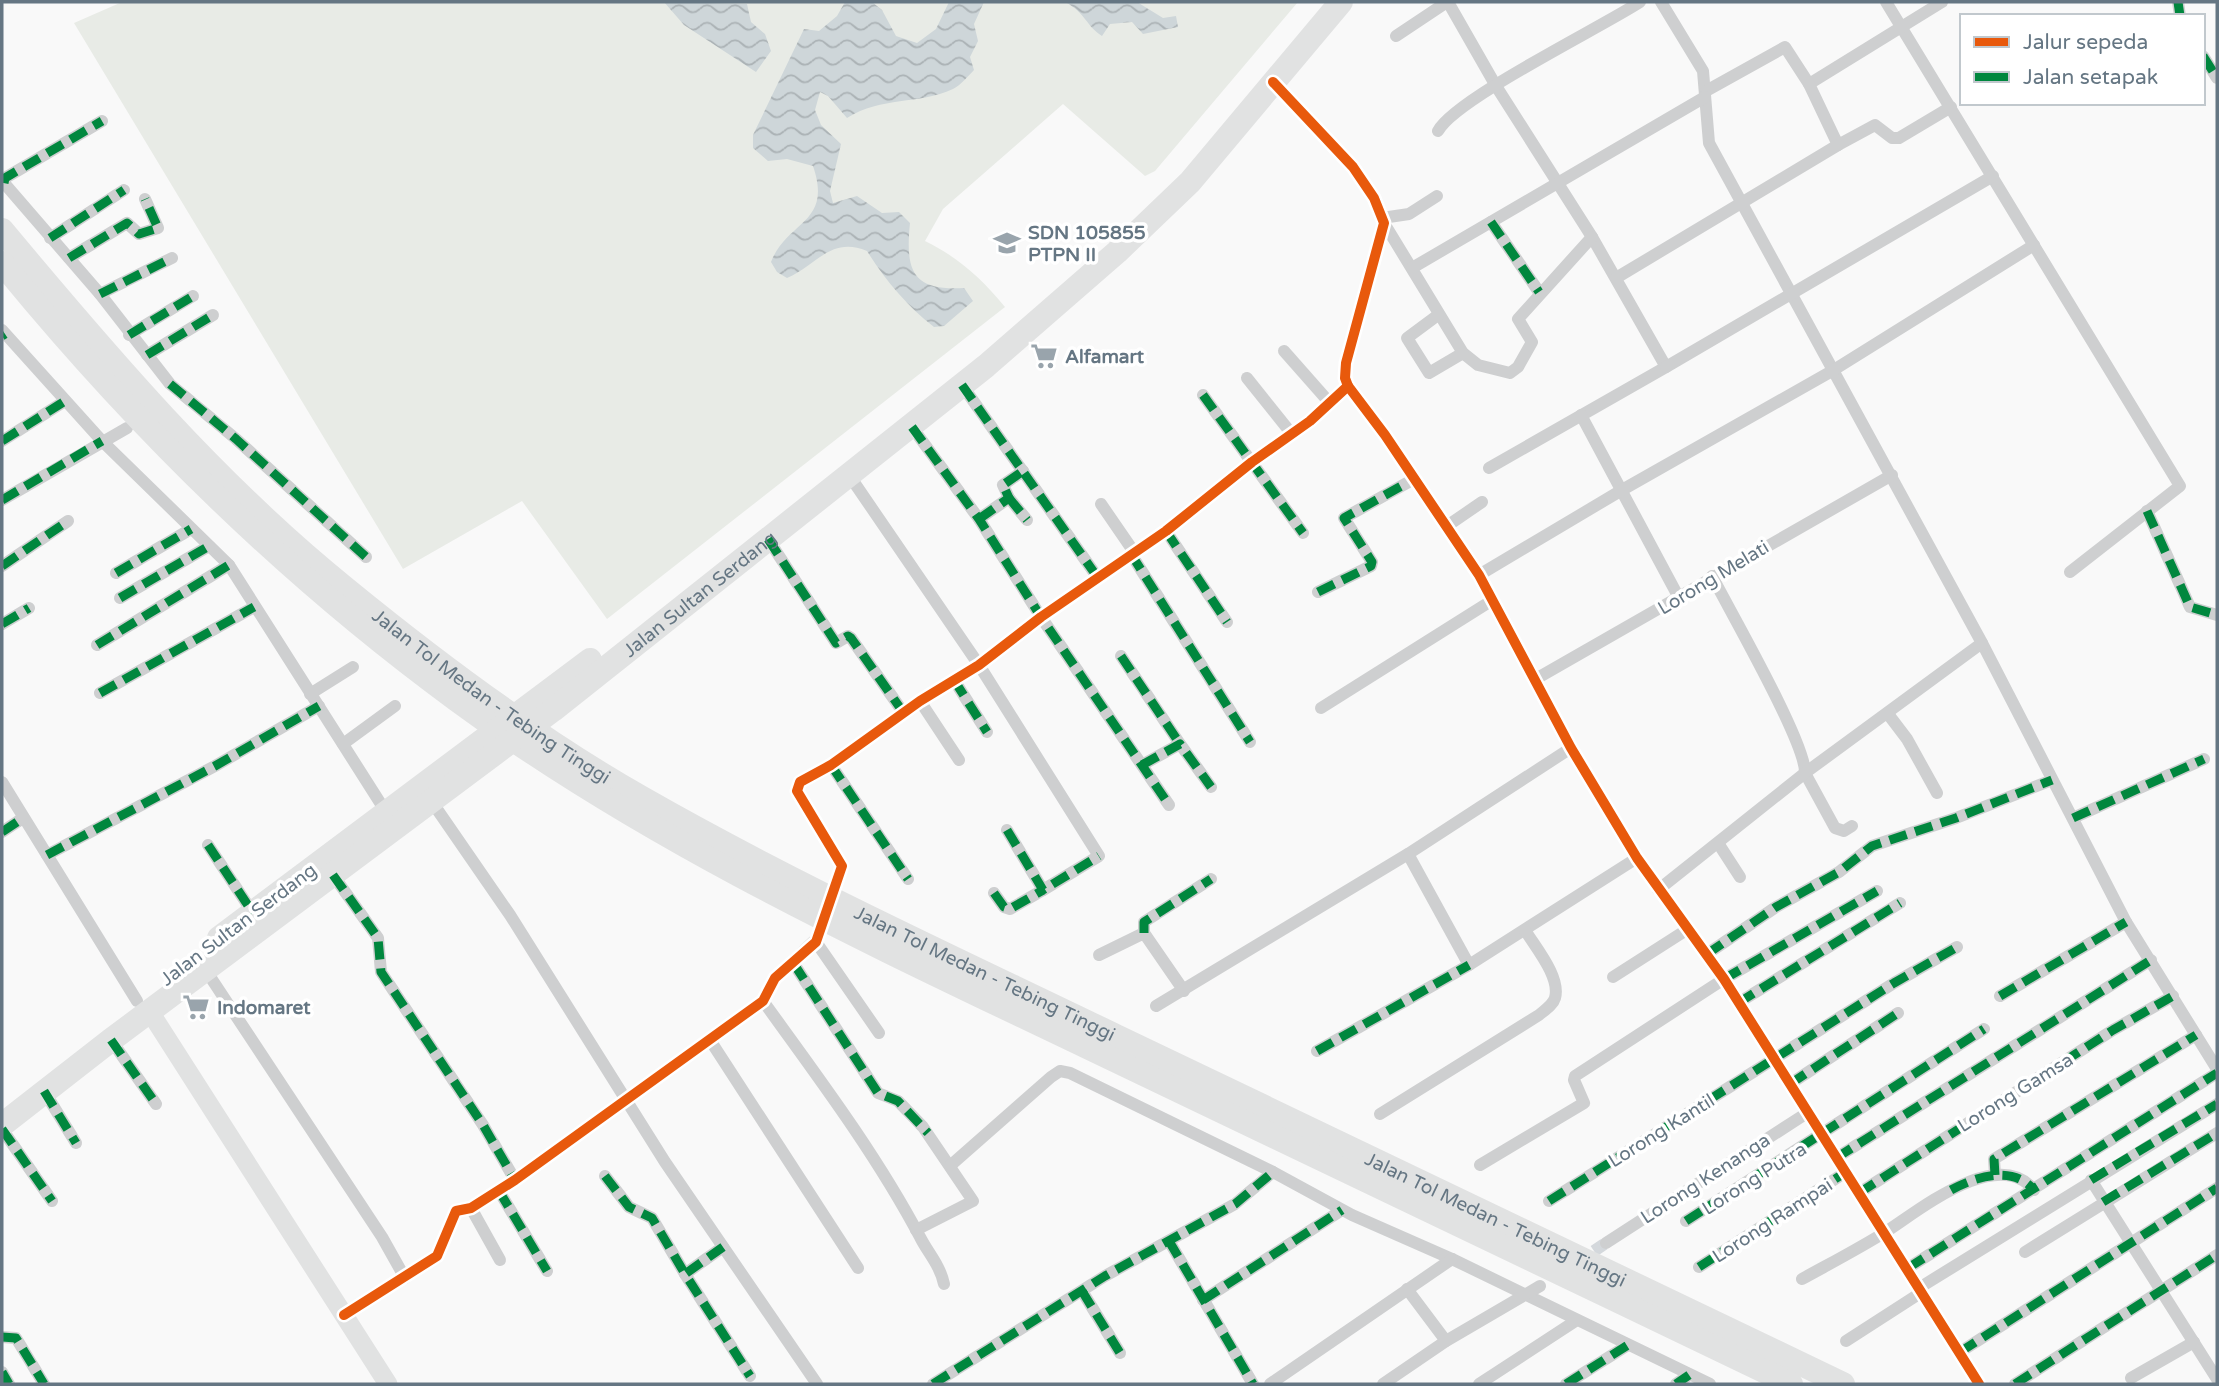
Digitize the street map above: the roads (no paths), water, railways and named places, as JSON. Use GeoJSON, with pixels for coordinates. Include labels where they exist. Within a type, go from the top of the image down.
{"type":"FeatureCollection","features":[{"type":"Feature","properties":{"kind":"highway","name":"Jalan Sultan Serdang"},"geometry":{"type":"LineString","coordinates":[[2,1104],[144,1006],[205,969],[432,802],[898,423],[1109,247],[1193,162],[1326,2]]}},
{"type":"Feature","properties":{"kind":"highway","name":"Jalan Sultan Serdang"},"geometry":{"type":"LineString","coordinates":[[2,1127],[111,1040],[144,1006],[253,913],[386,812],[768,539],[912,427],[1149,222],[1190,182],[1341,2]]}},
{"type":"Feature","properties":{"kind":"highway","name":"Jalan Tol Medan - Tebing Tinggi"},"geometry":{"type":"LineString","coordinates":[[2,230],[127,377],[252,507],[463,691]]}},
{"type":"Feature","properties":{"kind":"highway","name":"Jalan Tol Medan - Tebing Tinggi"},"geometry":{"type":"LineString","coordinates":[[2,263],[122,404],[218,501],[321,595],[555,755],[640,820],[836,926],[1791,1384]]}},
{"type":"Feature","properties":{"kind":"highway","name":"Jalan Tol Medan - Tebing Tinggi"},"geometry":{"type":"LineString","coordinates":[[555,755],[810,888],[1843,1384]]}},
{"type":"Feature","properties":{"kind":"street"},"geometry":{"type":"LineString","coordinates":[[1396,36],[1447,2],[1496,86],[1592,237],[1666,367]]}},
{"type":"Feature","properties":{"kind":"street"},"geometry":{"type":"LineString","coordinates":[[1438,131],[1447,118],[1496,86],[1640,2]]}},
{"type":"Feature","properties":{"kind":"street"},"geometry":{"type":"LineString","coordinates":[[1661,2],[1697,58],[1706,94],[1709,143],[1982,643],[2126,922],[2217,1071],[1908,1268]]}},
{"type":"Feature","properties":{"kind":"street"},"geometry":{"type":"LineString","coordinates":[[1886,2],[2180,486],[2070,572]]}},
{"type":"Feature","properties":{"kind":"street"},"geometry":{"type":"LineString","coordinates":[[1809,84],[1942,2]]}},
{"type":"Feature","properties":{"kind":"street"},"geometry":{"type":"LineString","coordinates":[[1412,268],[1782,47],[1788,50],[1809,84],[1838,145]]}},
{"type":"Feature","properties":{"kind":"street"},"geometry":{"type":"LineString","coordinates":[[2205,59],[2217,78]]}},
{"type":"Feature","properties":{"kind":"street"},"geometry":{"type":"LineString","coordinates":[[1273,82],[1353,167],[1374,198],[1383,221],[1463,354],[1490,369],[1515,371],[1532,342],[1518,319],[1539,292],[1592,237]]}},
{"type":"Feature","properties":{"kind":"street"},"geometry":{"type":"LineString","coordinates":[[1616,278],[1741,201],[1875,125],[1896,139],[1951,107]]}},
{"type":"Feature","properties":{"kind":"street"},"geometry":{"type":"LineString","coordinates":[[102,121],[4,179],[4,183],[100,294],[147,355],[166,388],[236,439],[366,557]]}},
{"type":"Feature","properties":{"kind":"street"},"geometry":{"type":"LineString","coordinates":[[1489,468],[1993,176]]}},
{"type":"Feature","properties":{"kind":"street"},"geometry":{"type":"LineString","coordinates":[[50,238],[124,190]]}},
{"type":"Feature","properties":{"kind":"street"},"geometry":{"type":"LineString","coordinates":[[1383,221],[1409,214],[1437,196]]}},
{"type":"Feature","properties":{"kind":"street"},"geometry":{"type":"LineString","coordinates":[[69,258],[127,223],[139,234],[158,228],[145,198]]}},
{"type":"Feature","properties":{"kind":"street"},"geometry":{"type":"LineString","coordinates":[[1383,221],[1346,363],[1345,378],[1348,386],[1479,575],[1571,748],[1637,858],[1724,979],[1979,1384]]}},
{"type":"Feature","properties":{"kind":"street"},"geometry":{"type":"LineString","coordinates":[[1490,222],[1539,292]]}},
{"type":"Feature","properties":{"kind":"street"},"geometry":{"type":"LineString","coordinates":[[1479,575],[1622,489],[1832,371],[2034,246]]}},
{"type":"Feature","properties":{"kind":"street"},"geometry":{"type":"LineString","coordinates":[[100,294],[172,258]]}},
{"type":"Feature","properties":{"kind":"street"},"geometry":{"type":"LineString","coordinates":[[129,335],[193,296]]}},
{"type":"Feature","properties":{"kind":"street"},"geometry":{"type":"LineString","coordinates":[[147,355],[213,315]]}},
{"type":"Feature","properties":{"kind":"street"},"geometry":{"type":"LineString","coordinates":[[1438,315],[1410,333],[1407,338],[1409,345],[1429,373],[1463,354]]}},
{"type":"Feature","properties":{"kind":"street"},"geometry":{"type":"LineString","coordinates":[[3,333],[102,441],[229,565],[386,812]]}},
{"type":"Feature","properties":{"kind":"street"},"geometry":{"type":"LineString","coordinates":[[1284,351],[1329,402]]}},
{"type":"Feature","properties":{"kind":"street"},"geometry":{"type":"LineString","coordinates":[[1247,378],[1291,433]]}},
{"type":"Feature","properties":{"kind":"street"},"geometry":{"type":"LineString","coordinates":[[962,384],[1098,578]]}},
{"type":"Feature","properties":{"kind":"street"},"geometry":{"type":"LineString","coordinates":[[842,866],[797,787],[800,782],[831,765],[903,712],[979,665],[1041,617],[1166,531],[1252,462],[1311,421],[1348,386]]}},
{"type":"Feature","properties":{"kind":"street"},"geometry":{"type":"LineString","coordinates":[[1203,395],[1303,533]]}},
{"type":"Feature","properties":{"kind":"street"},"geometry":{"type":"LineString","coordinates":[[2,441],[65,401]]}},
{"type":"Feature","properties":{"kind":"street"},"geometry":{"type":"LineString","coordinates":[[1581,415],[1678,596]]}},
{"type":"Feature","properties":{"kind":"street"},"geometry":{"type":"LineString","coordinates":[[912,427],[979,519],[1041,617],[1169,804]]}},
{"type":"Feature","properties":{"kind":"street"},"geometry":{"type":"LineString","coordinates":[[2,500],[127,428]]}},
{"type":"Feature","properties":{"kind":"street"},"geometry":{"type":"LineString","coordinates":[[1023,471],[1003,485],[1009,498],[1027,520]]}},
{"type":"Feature","properties":{"kind":"street"},"geometry":{"type":"LineString","coordinates":[[849,475],[979,665],[1099,856],[1010,909],[1004,907],[994,893]]}},
{"type":"Feature","properties":{"kind":"street","name":"Lorong Melati"},"geometry":{"type":"LineString","coordinates":[[1534,680],[1892,475]]}},
{"type":"Feature","properties":{"kind":"street"},"geometry":{"type":"LineString","coordinates":[[1318,592],[1371,566],[1344,518],[1415,479]]}},
{"type":"Feature","properties":{"kind":"street"},"geometry":{"type":"LineString","coordinates":[[979,519],[1009,498]]}},
{"type":"Feature","properties":{"kind":"street"},"geometry":{"type":"LineString","coordinates":[[1447,526],[1482,502]]}},
{"type":"Feature","properties":{"kind":"street"},"geometry":{"type":"LineString","coordinates":[[1101,504],[1250,742]]}},
{"type":"Feature","properties":{"kind":"street"},"geometry":{"type":"LineString","coordinates":[[2147,511],[2190,607],[2217,615]]}},
{"type":"Feature","properties":{"kind":"street"},"geometry":{"type":"LineString","coordinates":[[2,566],[68,521]]}},
{"type":"Feature","properties":{"kind":"street"},"geometry":{"type":"LineString","coordinates":[[116,573],[191,529]]}},
{"type":"Feature","properties":{"kind":"street"},"geometry":{"type":"LineString","coordinates":[[1166,531],[1227,622]]}},
{"type":"Feature","properties":{"kind":"street"},"geometry":{"type":"LineString","coordinates":[[768,539],[836,643],[848,636],[851,638],[903,712]]}},
{"type":"Feature","properties":{"kind":"street"},"geometry":{"type":"LineString","coordinates":[[120,598],[209,546]]}},
{"type":"Feature","properties":{"kind":"street"},"geometry":{"type":"LineString","coordinates":[[97,645],[229,565]]}},
{"type":"Feature","properties":{"kind":"street"},"geometry":{"type":"LineString","coordinates":[[1712,576],[1786,721],[1805,763],[1805,773],[1835,828],[1844,831],[1852,826]]}},
{"type":"Feature","properties":{"kind":"street"},"geometry":{"type":"LineString","coordinates":[[1321,708],[1491,601]]}},
{"type":"Feature","properties":{"kind":"street"},"geometry":{"type":"LineString","coordinates":[[100,693],[254,607]]}},
{"type":"Feature","properties":{"kind":"street"},"geometry":{"type":"LineString","coordinates":[[2,624],[29,608]]}},
{"type":"Feature","properties":{"kind":"street"},"geometry":{"type":"LineString","coordinates":[[1658,890],[1805,773],[1982,643]]}},
{"type":"Feature","properties":{"kind":"street"},"geometry":{"type":"LineString","coordinates":[[1121,656],[1211,787]]}},
{"type":"Feature","properties":{"kind":"street"},"geometry":{"type":"LineString","coordinates":[[310,694],[353,667]]}},
{"type":"Feature","properties":{"kind":"street"},"geometry":{"type":"LineString","coordinates":[[954,680],[987,732]]}},
{"type":"Feature","properties":{"kind":"street"},"geometry":{"type":"LineString","coordinates":[[920,701],[959,760]]}},
{"type":"Feature","properties":{"kind":"street"},"geometry":{"type":"LineString","coordinates":[[47,856],[192,779],[318,706]]}},
{"type":"Feature","properties":{"kind":"street"},"geometry":{"type":"LineString","coordinates":[[342,744],[395,706]]}},
{"type":"Feature","properties":{"kind":"street"},"geometry":{"type":"LineString","coordinates":[[1888,713],[1907,739],[1937,793]]}},
{"type":"Feature","properties":{"kind":"street"},"geometry":{"type":"LineString","coordinates":[[1142,765],[1180,744]]}},
{"type":"Feature","properties":{"kind":"street"},"geometry":{"type":"LineString","coordinates":[[1156,1006],[1408,854],[1571,748]]}},
{"type":"Feature","properties":{"kind":"street"},"geometry":{"type":"LineString","coordinates":[[2073,818],[2204,759]]}},
{"type":"Feature","properties":{"kind":"street"},"geometry":{"type":"LineString","coordinates":[[831,765],[908,879]]}},
{"type":"Feature","properties":{"kind":"street"},"geometry":{"type":"LineString","coordinates":[[1707,954],[1776,907],[1839,872],[1872,846],[1956,818],[2052,779]]}},
{"type":"Feature","properties":{"kind":"street"},"geometry":{"type":"LineString","coordinates":[[2,782],[388,1384]]}},
{"type":"Feature","properties":{"kind":"street"},"geometry":{"type":"LineString","coordinates":[[432,802],[510,915],[626,1099],[816,1383]]}},
{"type":"Feature","properties":{"kind":"street"},"geometry":{"type":"LineString","coordinates":[[2,832],[23,818]]}},
{"type":"Feature","properties":{"kind":"street"},"geometry":{"type":"LineString","coordinates":[[1007,830],[1042,890]]}},
{"type":"Feature","properties":{"kind":"street"},"geometry":{"type":"LineString","coordinates":[[1718,843],[1740,877]]}},
{"type":"Feature","properties":{"kind":"street"},"geometry":{"type":"LineString","coordinates":[[208,845],[253,913]]}},
{"type":"Feature","properties":{"kind":"street"},"geometry":{"type":"LineString","coordinates":[[1408,854],[1469,965]]}},
{"type":"Feature","properties":{"kind":"street"},"geometry":{"type":"LineString","coordinates":[[1317,1051],[1469,965],[1567,900],[1637,858]]}},
{"type":"Feature","properties":{"kind":"street"},"geometry":{"type":"LineString","coordinates":[[333,875],[379,938],[381,972],[483,1125],[514,1180]]}},
{"type":"Feature","properties":{"kind":"street"},"geometry":{"type":"LineString","coordinates":[[1184,991],[1144,933],[1144,922],[1211,879]]}},
{"type":"Feature","properties":{"kind":"street"},"geometry":{"type":"LineString","coordinates":[[1480,1165],[1584,1103],[1574,1080],[1575,1076],[1724,979],[1877,891]]}},
{"type":"Feature","properties":{"kind":"street"},"geometry":{"type":"LineString","coordinates":[[1738,1003],[1900,903]]}},
{"type":"Feature","properties":{"kind":"street"},"geometry":{"type":"LineString","coordinates":[[2000,996],[2126,922]]}},
{"type":"Feature","properties":{"kind":"street"},"geometry":{"type":"LineString","coordinates":[[1614,976],[1688,929]]}},
{"type":"Feature","properties":{"kind":"street"},"geometry":{"type":"LineString","coordinates":[[1380,1114],[1539,1015],[1553,1003],[1556,995],[1554,982],[1525,930]]}},
{"type":"Feature","properties":{"kind":"street"},"geometry":{"type":"LineString","coordinates":[[1099,955],[1144,933]]}},
{"type":"Feature","properties":{"kind":"street"},"geometry":{"type":"LineString","coordinates":[[344,1315],[437,1256],[454,1214],[460,1209],[471,1208],[499,1191],[763,1002],[775,978],[794,964],[816,940],[879,1033]]}},
{"type":"Feature","properties":{"kind":"street","name":"Lorong Kantil"},"geometry":{"type":"LineString","coordinates":[[1549,1201],[1957,947]]}},
{"type":"Feature","properties":{"kind":"street"},"geometry":{"type":"LineString","coordinates":[[1836,1158],[2151,960]]}},
{"type":"Feature","properties":{"kind":"street"},"geometry":{"type":"LineString","coordinates":[[794,964],[878,1093],[898,1101],[932,1138],[974,1201],[916,1230]]}},
{"type":"Feature","properties":{"kind":"street"},"geometry":{"type":"LineString","coordinates":[[205,969],[344,1178],[405,1278]]}},
{"type":"Feature","properties":{"kind":"street","name":"Lorong Gamsa"},"geometry":{"type":"LineString","coordinates":[[1859,1193],[2173,996]]}},
{"type":"Feature","properties":{"kind":"street"},"geometry":{"type":"LineString","coordinates":[[763,1002],[835,1100],[908,1214],[937,1264],[944,1284]]}},
{"type":"Feature","properties":{"kind":"street"},"geometry":{"type":"LineString","coordinates":[[1790,1084],[1898,1013]]}},
{"type":"Feature","properties":{"kind":"street","name":"Lorong Putra"},"geometry":{"type":"LineString","coordinates":[[1686,1221],[1984,1029]]}},
{"type":"Feature","properties":{"kind":"street"},"geometry":{"type":"LineString","coordinates":[[1995,1175],[1994,1159],[2196,1035]]}},
{"type":"Feature","properties":{"kind":"street"},"geometry":{"type":"LineString","coordinates":[[111,1040],[156,1104]]}},
{"type":"Feature","properties":{"kind":"street"},"geometry":{"type":"LineString","coordinates":[[710,1040],[858,1268]]}},
{"type":"Feature","properties":{"kind":"street"},"geometry":{"type":"LineString","coordinates":[[951,1165],[1060,1071],[1273,1172],[1342,1210],[1452,1259],[1710,1384]]}},
{"type":"Feature","properties":{"kind":"street"},"geometry":{"type":"LineString","coordinates":[[44,1091],[76,1143]]}},
{"type":"Feature","properties":{"kind":"street"},"geometry":{"type":"LineString","coordinates":[[1846,1342],[1920,1290],[2091,1180],[2217,1104]]}},
{"type":"Feature","properties":{"kind":"street","name":"Lorong Kenanga"},"geometry":{"type":"LineString","coordinates":[[1606,1243],[1806,1113]]}},
{"type":"Feature","properties":{"kind":"street"},"geometry":{"type":"LineString","coordinates":[[2,1127],[52,1201]]}},
{"type":"Feature","properties":{"kind":"street"},"geometry":{"type":"LineString","coordinates":[[2025,1252],[2217,1133]]}},
{"type":"Feature","properties":{"kind":"street"},"geometry":{"type":"LineString","coordinates":[[933,1384],[1082,1291],[1235,1203],[1273,1172]]}},
{"type":"Feature","properties":{"kind":"street","name":"Lorong Rampai"},"geometry":{"type":"LineString","coordinates":[[1699,1267],[1846,1172]]}},
{"type":"Feature","properties":{"kind":"street"},"geometry":{"type":"LineString","coordinates":[[1802,1279],[1885,1232],[1951,1189],[1995,1175],[2021,1177],[2034,1189]]}},
{"type":"Feature","properties":{"kind":"street"},"geometry":{"type":"LineString","coordinates":[[605,1176],[629,1208],[652,1218],[750,1376]]}},
{"type":"Feature","properties":{"kind":"street"},"geometry":{"type":"LineString","coordinates":[[2091,1180],[2217,1379]]}},
{"type":"Feature","properties":{"kind":"street"},"geometry":{"type":"LineString","coordinates":[[1960,1352],[2131,1246],[2217,1188]]}},
{"type":"Feature","properties":{"kind":"street"},"geometry":{"type":"LineString","coordinates":[[499,1191],[547,1271]]}},
{"type":"Feature","properties":{"kind":"street"},"geometry":{"type":"LineString","coordinates":[[471,1208],[500,1260]]}},
{"type":"Feature","properties":{"kind":"street"},"geometry":{"type":"LineString","coordinates":[[1203,1300],[1342,1210]]}},
{"type":"Feature","properties":{"kind":"street"},"geometry":{"type":"LineString","coordinates":[[1168,1241],[1252,1384]]}},
{"type":"Feature","properties":{"kind":"street"},"geometry":{"type":"LineString","coordinates":[[685,1274],[723,1247]]}},
{"type":"Feature","properties":{"kind":"street"},"geometry":{"type":"LineString","coordinates":[[2015,1384],[2217,1255]]}},
{"type":"Feature","properties":{"kind":"street"},"geometry":{"type":"LineString","coordinates":[[1270,1384],[1452,1259]]}},
{"type":"Feature","properties":{"kind":"street"},"geometry":{"type":"LineString","coordinates":[[1382,1384],[1446,1341],[1540,1286]]}},
{"type":"Feature","properties":{"kind":"street"},"geometry":{"type":"LineString","coordinates":[[1406,1289],[1446,1341]]}},
{"type":"Feature","properties":{"kind":"street"},"geometry":{"type":"LineString","coordinates":[[1082,1291],[1120,1353]]}},
{"type":"Feature","properties":{"kind":"street"},"geometry":{"type":"LineString","coordinates":[[1479,1384],[1577,1320]]}},
{"type":"Feature","properties":{"kind":"street"},"geometry":{"type":"LineString","coordinates":[[2,1337],[16,1338],[44,1384]]}},
{"type":"Feature","properties":{"kind":"street"},"geometry":{"type":"LineString","coordinates":[[2131,1378],[2194,1342]]}},
{"type":"Feature","properties":{"kind":"street"},"geometry":{"type":"LineString","coordinates":[[1566,1384],[1628,1345]]}},
{"type":"Feature","properties":{"kind":"street"},"geometry":{"type":"LineString","coordinates":[[2,1372],[9,1384]]}},
{"type":"Feature","properties":{"kind":"street"},"geometry":{"type":"LineString","coordinates":[[1676,1384],[1689,1375]]}},
{"type":"Feature","properties":{"kind":"water"},"geometry":{"type":"Polygon","coordinates":[[[664,2],[747,4],[751,22],[765,34],[771,51],[756,72],[684,25],[664,2]]]}},
{"type":"Feature","properties":{"kind":"water"},"geometry":{"type":"Polygon","coordinates":[[[845,2],[872,2],[882,10],[896,36],[917,43],[936,29],[949,2],[984,2],[974,24],[978,41],[970,57],[974,70],[956,87],[927,97],[873,106],[847,118],[828,96],[820,92],[815,110],[821,125],[841,144],[830,191],[833,203],[857,196],[882,213],[899,212],[910,223],[909,254],[916,275],[933,286],[964,288],[973,301],[944,326],[934,327],[915,310],[889,282],[867,251],[854,247],[834,250],[787,278],[777,272],[771,262],[787,237],[813,211],[818,185],[813,166],[787,159],[768,161],[753,148],[753,135],[804,29],[819,31],[837,16],[845,2]]]}},
{"type":"Feature","properties":{"kind":"water"},"geometry":{"type":"Polygon","coordinates":[[[1065,2],[1137,2],[1163,18],[1176,16],[1178,27],[1143,34],[1132,22],[1110,24],[1102,36],[1065,2]]]}},
{"type":"Feature","properties":{"kind":"tunnel"},"geometry":{"type":"LineString","coordinates":[[817,938],[842,866]]}},
{"type":"Feature","properties":{"kind":"tunnel"},"geometry":{"type":"LineString","coordinates":[[1579,1261],[1606,1243]]}},
{"type":"Feature","properties":{"kind":"place","name":"SDN 105855 PTPN II"},"geometry":{"type":"Point","coordinates":[1007,243]}},
{"type":"Feature","properties":{"kind":"place","name":"Alfamart"},"geometry":{"type":"Point","coordinates":[1044,356]}},
{"type":"Feature","properties":{"kind":"place","name":"Indomaret"},"geometry":{"type":"Point","coordinates":[196,1007]}}]}
